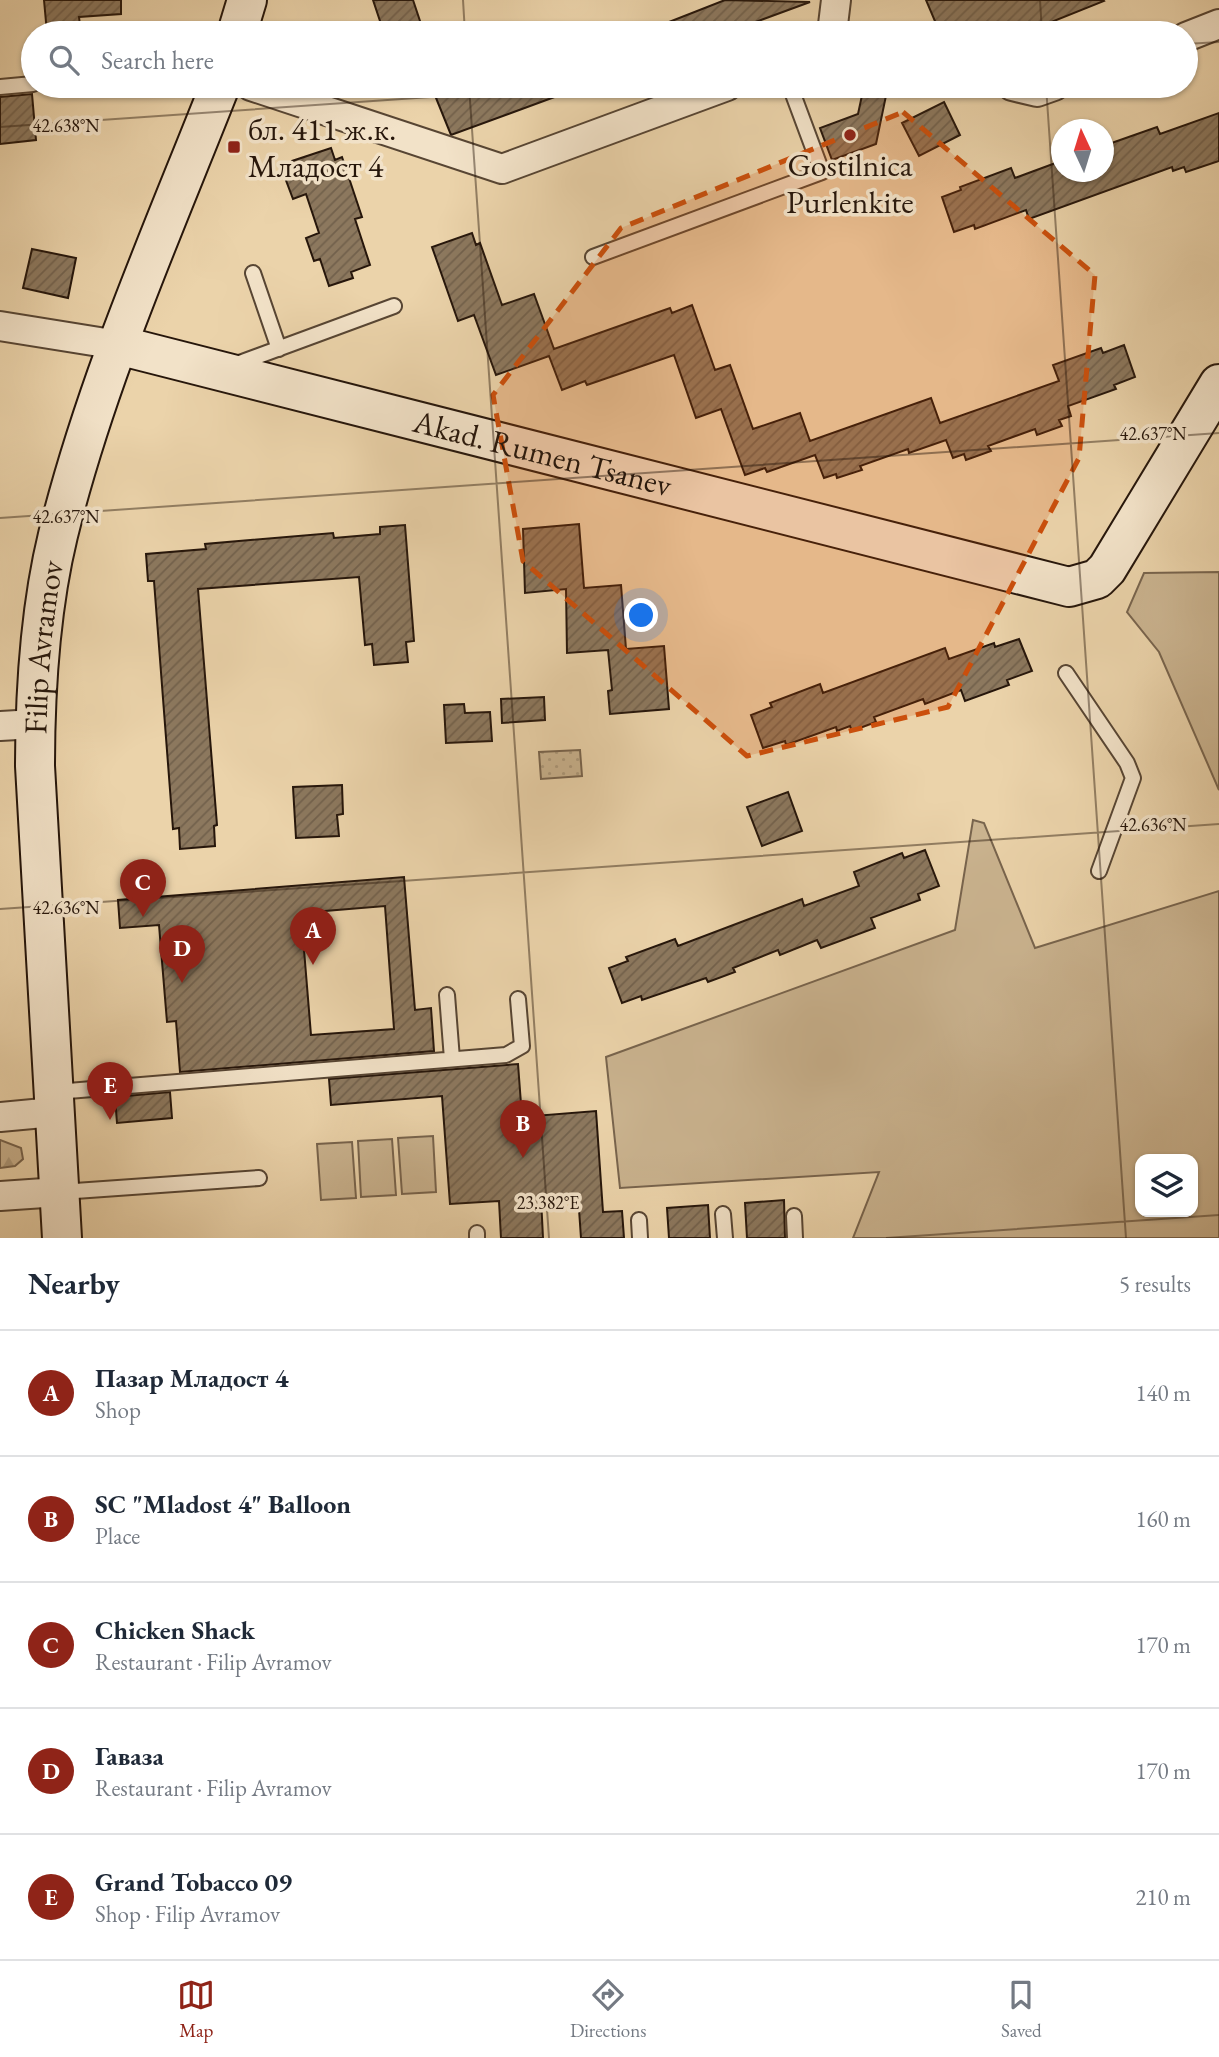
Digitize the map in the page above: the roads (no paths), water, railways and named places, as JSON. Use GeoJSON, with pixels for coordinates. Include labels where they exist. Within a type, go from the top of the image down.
{"type":"FeatureCollection","features":[{"type":"Feature","properties":{"kind":"street"},"geometry":{"type":"LineString","coordinates":[[241,21],[247,0]]}},
{"type":"Feature","properties":{"kind":"street"},"geometry":{"type":"LineString","coordinates":[[833,21],[836,0]]}},
{"type":"Feature","properties":{"kind":"street"},"geometry":{"type":"LineString","coordinates":[[1198,32],[1219,24]]}},
{"type":"Feature","properties":{"kind":"street","name":"Filip Avramov"},"geometry":{"type":"LineString","coordinates":[[62,1238],[40,890],[17,725],[58,535],[118,345],[215,98]]}},
{"type":"Feature","properties":{"kind":"street"},"geometry":{"type":"LineString","coordinates":[[287,98],[502,169],[694,98]]}},
{"type":"Feature","properties":{"kind":"street","name":"Akad. Rumen Tsanev"},"geometry":{"type":"LineString","coordinates":[[0,326],[118,345],[1055,584],[1082,585],[1097,579],[1107,569],[1219,384]]}},
{"type":"Feature","properties":{"kind":"street"},"geometry":{"type":"LineString","coordinates":[[0,1117],[53,1102]]}},
{"type":"Feature","properties":{"kind":"street"},"geometry":{"type":"LineString","coordinates":[[0,1196],[59,1192]]}},
{"type":"Feature","properties":{"kind":"lane"},"geometry":{"type":"LineString","coordinates":[[0,87],[21,85]]}},
{"type":"Feature","properties":{"kind":"lane"},"geometry":{"type":"LineString","coordinates":[[593,257],[822,172],[794,98]]}},
{"type":"Feature","properties":{"kind":"lane"},"geometry":{"type":"LineString","coordinates":[[253,273],[279,349]]}},
{"type":"Feature","properties":{"kind":"lane"},"geometry":{"type":"LineString","coordinates":[[218,371],[394,306]]}},
{"type":"Feature","properties":{"kind":"lane"},"geometry":{"type":"LineString","coordinates":[[1066,673],[1127,763],[1133,778],[1099,871]]}},
{"type":"Feature","properties":{"kind":"lane"},"geometry":{"type":"LineString","coordinates":[[447,995],[452,1059]]}},
{"type":"Feature","properties":{"kind":"lane"},"geometry":{"type":"LineString","coordinates":[[53,1102],[506,1055],[522,1046],[518,999]]}},
{"type":"Feature","properties":{"kind":"lane"},"geometry":{"type":"LineString","coordinates":[[59,1192],[259,1178]]}},
{"type":"Feature","properties":{"kind":"lane"},"geometry":{"type":"LineString","coordinates":[[723,1214],[725,1238]]}},
{"type":"Feature","properties":{"kind":"lane"},"geometry":{"type":"LineString","coordinates":[[794,1216],[795,1238]]}},
{"type":"Feature","properties":{"kind":"lane"},"geometry":{"type":"LineString","coordinates":[[639,1220],[640,1238]]}},
{"type":"Feature","properties":{"kind":"place","name":"Gostilnica Purlenkite"},"geometry":{"type":"Point","coordinates":[850,135]}},
{"type":"Feature","properties":{"kind":"place","name":"бл. 411 ж.к. Младост 4"},"geometry":{"type":"Point","coordinates":[234,147]}},
{"type":"Feature","properties":{"kind":"place","name":"Chicken Shack"},"geometry":{"type":"Point","coordinates":[143,917]}},
{"type":"Feature","properties":{"kind":"place","name":"Пазар Младост 4"},"geometry":{"type":"Point","coordinates":[313,965]}},
{"type":"Feature","properties":{"kind":"place","name":"Гаваза"},"geometry":{"type":"Point","coordinates":[182,983]}},
{"type":"Feature","properties":{"kind":"place","name":"Grand Tobacco 09"},"geometry":{"type":"Point","coordinates":[110,1120]}},
{"type":"Feature","properties":{"kind":"place","name":"SC \"Mladost 4\" Balloon"},"geometry":{"type":"Point","coordinates":[523,1158]}}]}
